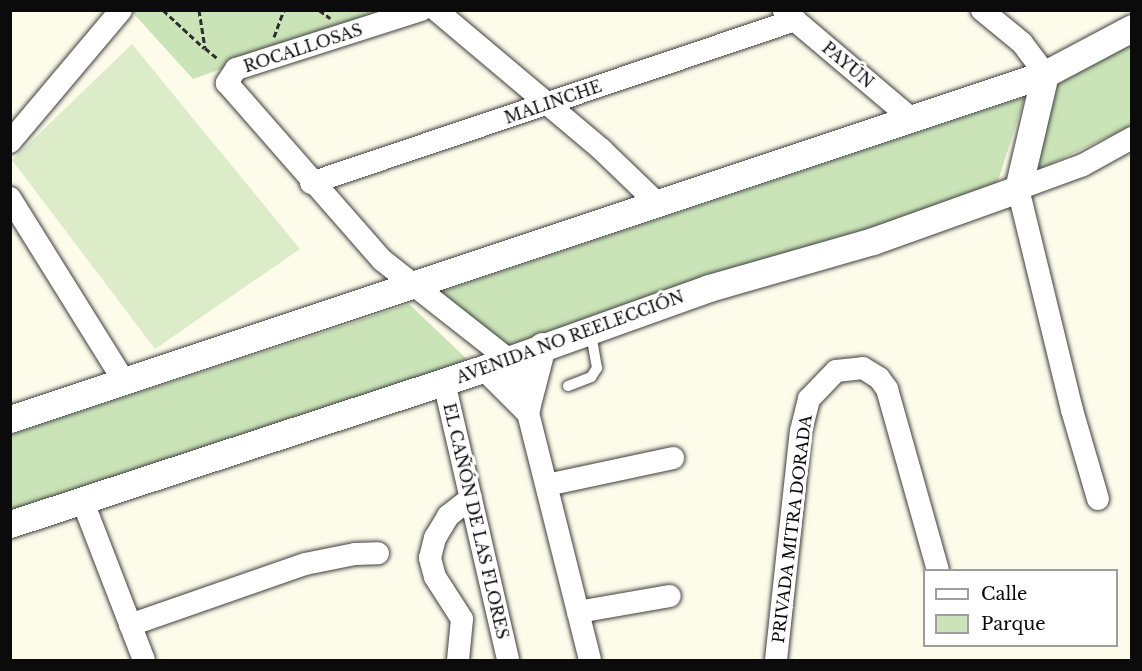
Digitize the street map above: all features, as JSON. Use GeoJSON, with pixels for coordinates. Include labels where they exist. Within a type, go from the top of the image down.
{"type":"FeatureCollection","features":[{"type":"Feature","properties":{"kind":"street"},"geometry":{"type":"LineString","coordinates":[[10,142],[121,10]]}},
{"type":"Feature","properties":{"kind":"street","name":"ROCALLOSAS"},"geometry":{"type":"LineString","coordinates":[[230,77],[421,10]]}},
{"type":"Feature","properties":{"kind":"street"},"geometry":{"type":"LineString","coordinates":[[436,10],[549,104],[657,203]]}},
{"type":"Feature","properties":{"kind":"street"},"geometry":{"type":"LineString","coordinates":[[982,10],[1022,44],[1045,74]]}},
{"type":"Feature","properties":{"kind":"street","name":"MALINCHE"},"geometry":{"type":"LineString","coordinates":[[311,183],[549,104],[789,15]]}},
{"type":"Feature","properties":{"kind":"street","name":"PAYÚN"},"geometry":{"type":"LineString","coordinates":[[789,15],[912,119]]}},
{"type":"Feature","properties":{"kind":"street"},"geometry":{"type":"LineString","coordinates":[[10,419],[1045,74],[1131,28]]}},
{"type":"Feature","properties":{"kind":"street"},"geometry":{"type":"LineString","coordinates":[[1045,74],[1018,189],[1072,410],[1098,499]]}},
{"type":"Feature","properties":{"kind":"street"},"geometry":{"type":"LineString","coordinates":[[230,77],[311,183],[382,260],[498,364],[526,408],[548,485],[590,660]]}},
{"type":"Feature","properties":{"kind":"street"},"geometry":{"type":"LineString","coordinates":[[1018,189],[1083,165],[1131,138]]}},
{"type":"Feature","properties":{"kind":"street","name":"AVENIDA NO REELECCIÓN"},"geometry":{"type":"LineString","coordinates":[[10,524],[83,502],[498,364],[542,346],[709,288],[873,242],[1018,189]]}},
{"type":"Feature","properties":{"kind":"street"},"geometry":{"type":"LineString","coordinates":[[10,198],[124,381]]}},
{"type":"Feature","properties":{"kind":"street"},"geometry":{"type":"LineString","coordinates":[[526,408],[542,346]]}},
{"type":"Feature","properties":{"kind":"street","name":"PRIVADA MITRA DORADA"},"geometry":{"type":"LineString","coordinates":[[776,660],[806,410],[817,387],[836,371],[863,368],[879,378],[887,389],[938,569]]}},
{"type":"Feature","properties":{"kind":"street","name":"EL CAÑÓN DE LAS FLORES"},"geometry":{"type":"LineString","coordinates":[[444,382],[508,660]]}},
{"type":"Feature","properties":{"kind":"street"},"geometry":{"type":"LineString","coordinates":[[548,485],[673,458]]}},
{"type":"Feature","properties":{"kind":"street"},"geometry":{"type":"LineString","coordinates":[[458,660],[462,619],[435,577],[430,558],[435,538],[448,516],[471,498]]}},
{"type":"Feature","properties":{"kind":"street"},"geometry":{"type":"LineString","coordinates":[[83,502],[144,660]]}},
{"type":"Feature","properties":{"kind":"street"},"geometry":{"type":"LineString","coordinates":[[130,625],[305,564],[378,553]]}},
{"type":"Feature","properties":{"kind":"street"},"geometry":{"type":"LineString","coordinates":[[578,612],[670,596]]}},
{"type":"Feature","properties":{"kind":"lane"},"geometry":{"type":"LineString","coordinates":[[568,386],[591,377],[597,368],[590,329]]}},
{"type":"Feature","properties":{"kind":"path"},"geometry":{"type":"LineString","coordinates":[[163,10],[205,48],[230,77]]}},
{"type":"Feature","properties":{"kind":"path"},"geometry":{"type":"LineString","coordinates":[[199,10],[205,48]]}},
{"type":"Feature","properties":{"kind":"green space"},"geometry":{"type":"Polygon","coordinates":[[[135,10],[386,11],[193,79],[133,13],[135,10]]]}},
{"type":"Feature","properties":{"kind":"green space"},"geometry":{"type":"Polygon","coordinates":[[[132,44],[300,249],[155,349],[12,160],[132,44]]]}},
{"type":"Feature","properties":{"kind":"green space"},"geometry":{"type":"Polygon","coordinates":[[[1131,44],[1131,126],[1029,174],[1059,80],[1131,44]]]}},
{"type":"Feature","properties":{"kind":"green space"},"geometry":{"type":"Polygon","coordinates":[[[1025,97],[995,190],[508,350],[441,292],[1025,97]]]}},
{"type":"Feature","properties":{"kind":"green space"},"geometry":{"type":"Polygon","coordinates":[[[409,304],[470,362],[11,511],[10,435],[409,304]]]}}]}
